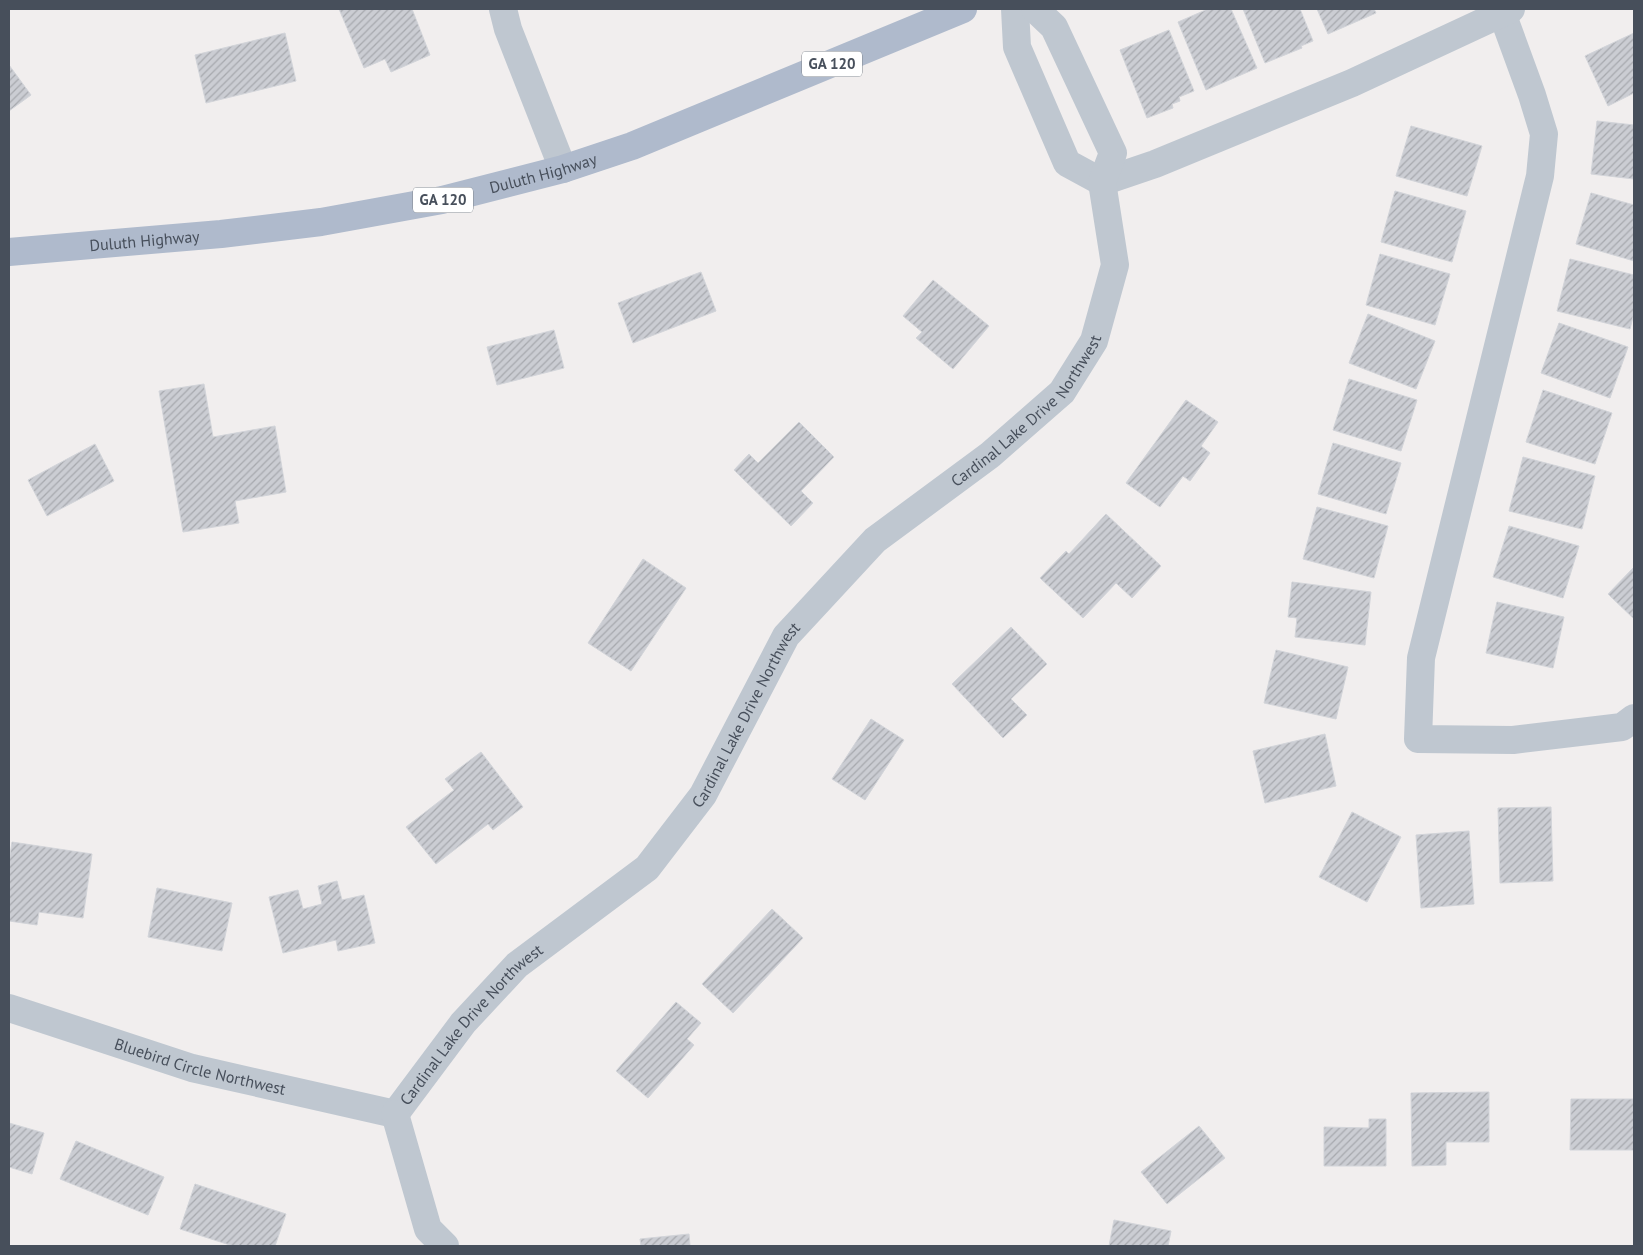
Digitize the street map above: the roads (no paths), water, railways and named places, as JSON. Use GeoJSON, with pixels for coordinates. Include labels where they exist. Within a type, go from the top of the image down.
{"type":"FeatureCollection","features":[{"type":"Feature","properties":{"kind":"main road","name":"Duluth Highway"},"geometry":{"type":"LineString","coordinates":[[9,252],[221,234],[321,222],[442,200],[563,169],[649,139],[963,9]]}},
{"type":"Feature","properties":{"kind":"street"},"geometry":{"type":"LineString","coordinates":[[503,9],[508,29],[563,169]]}},
{"type":"Feature","properties":{"kind":"street"},"geometry":{"type":"LineString","coordinates":[[1015,9],[1017,47],[1067,163],[1102,182],[1155,164],[1352,83],[1506,11],[1544,134],[1540,176],[1421,658],[1418,739],[1513,740],[1622,727],[1634,718]]}},
{"type":"Feature","properties":{"kind":"street"},"geometry":{"type":"LineString","coordinates":[[1035,9],[1054,27],[1114,153],[1102,182]]}},
{"type":"Feature","properties":{"kind":"street","name":"Cardinal Lake Drive Northwest"},"geometry":{"type":"LineString","coordinates":[[445,1246],[428,1229],[395,1114],[463,1023],[517,965],[648,868],[703,795],[786,636],[875,540],[990,455],[1062,392],[1094,341],[1115,265],[1102,182]]}},
{"type":"Feature","properties":{"kind":"street","name":"Bluebird Circle Northwest"},"geometry":{"type":"LineString","coordinates":[[9,1008],[192,1068],[395,1114]]}}]}
